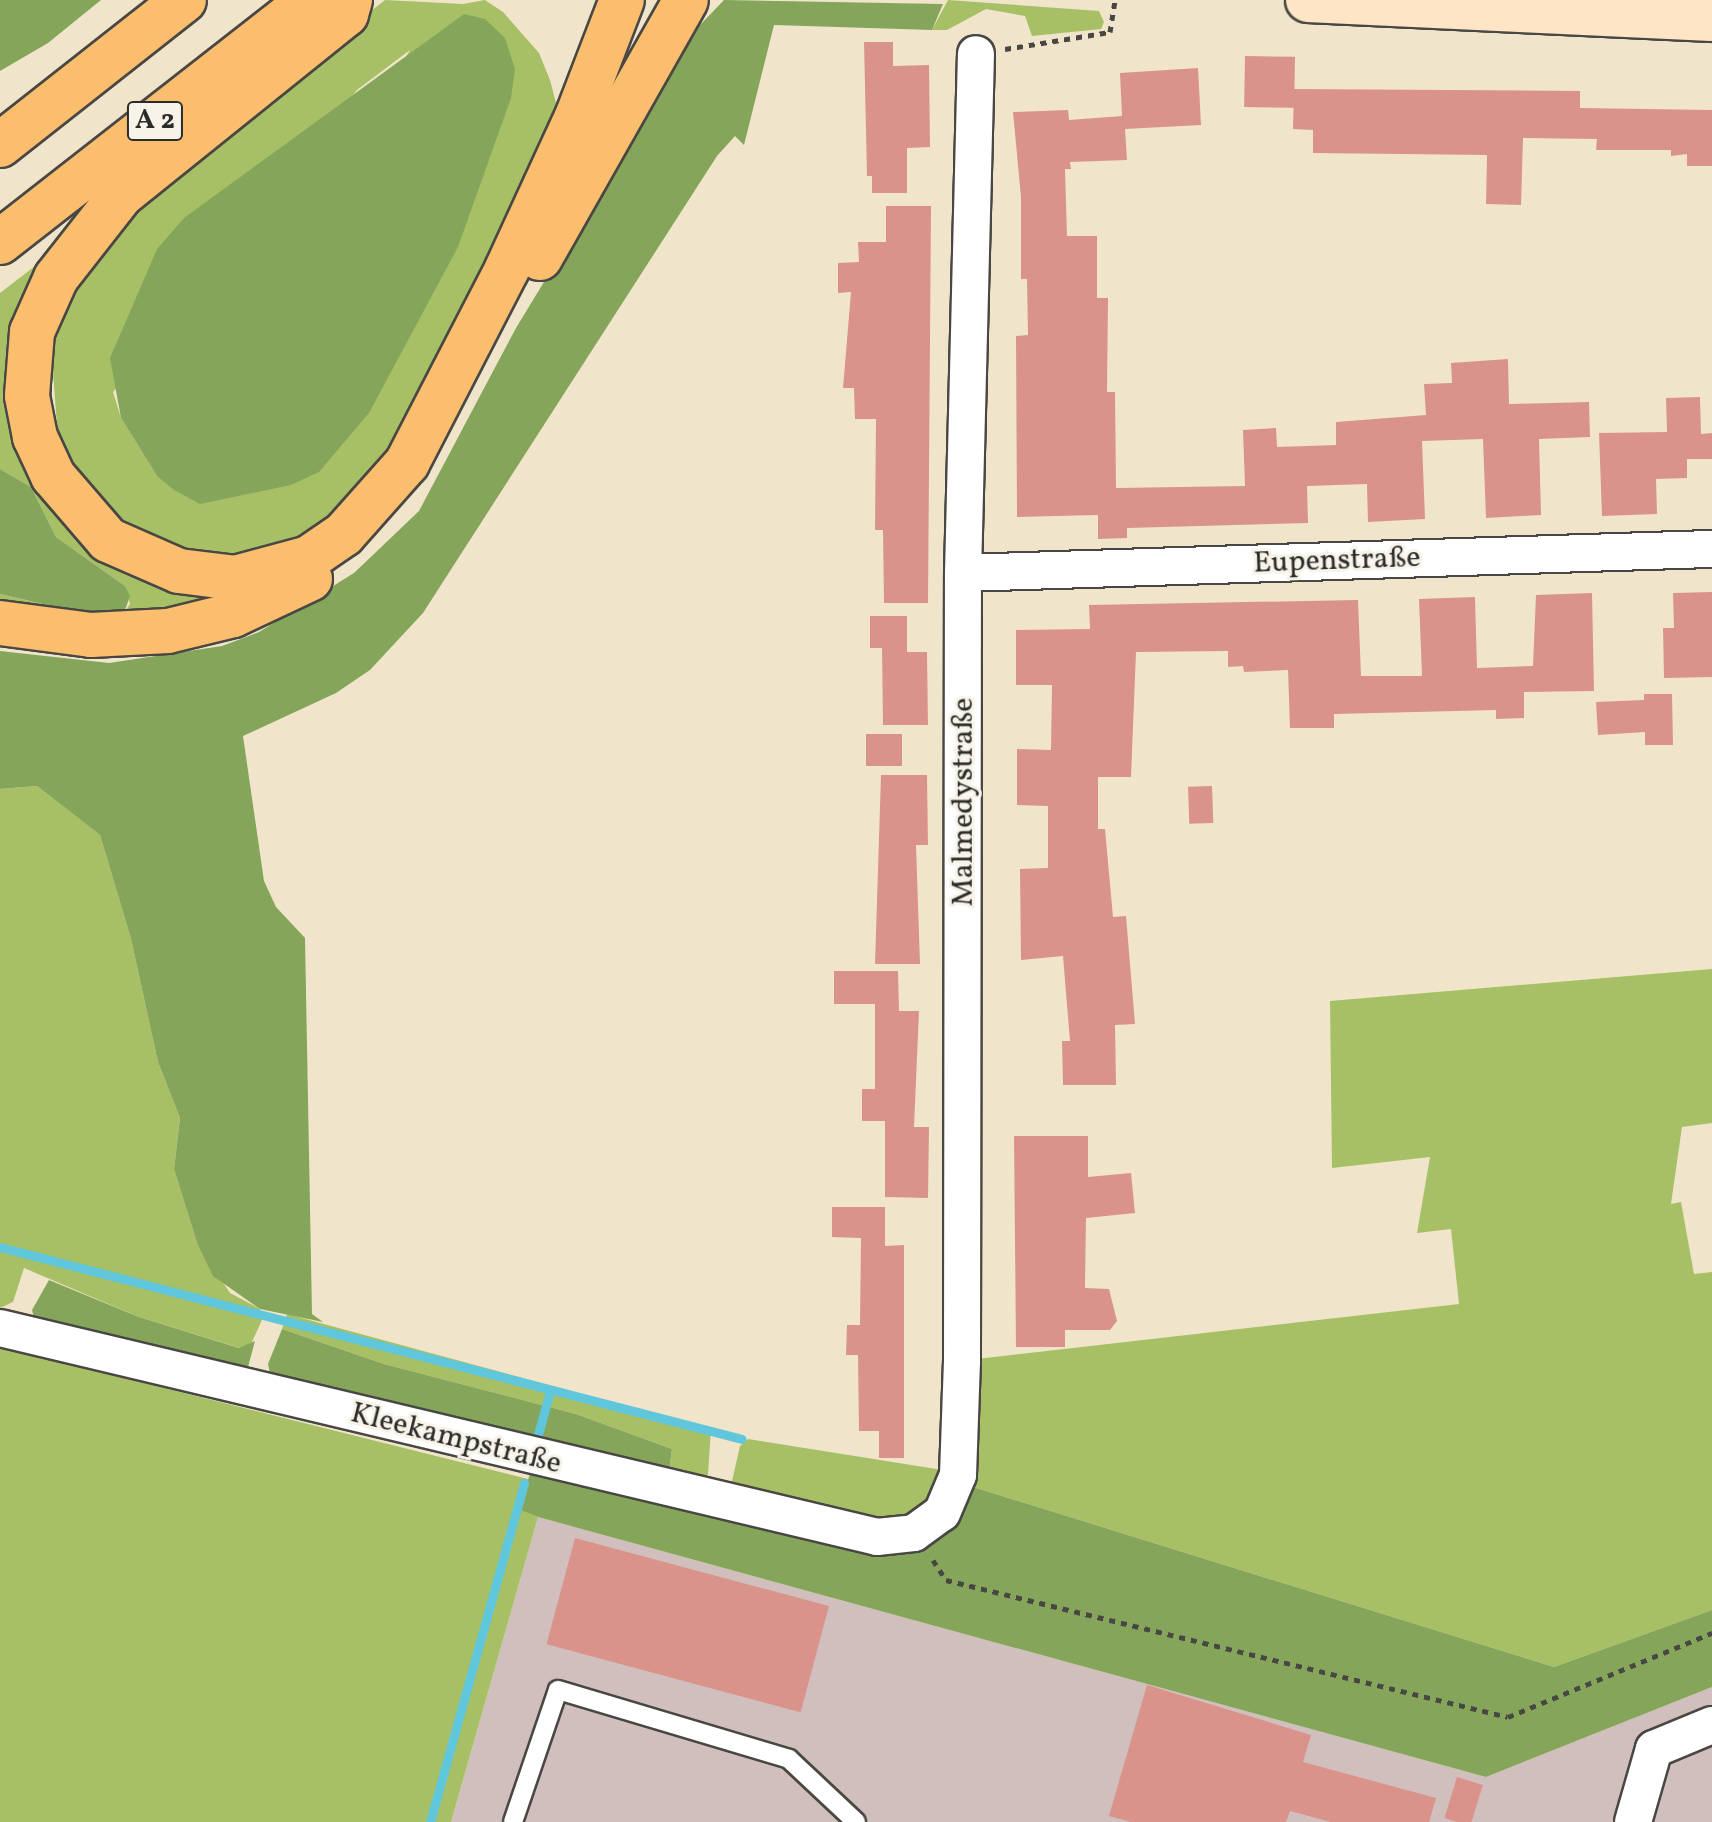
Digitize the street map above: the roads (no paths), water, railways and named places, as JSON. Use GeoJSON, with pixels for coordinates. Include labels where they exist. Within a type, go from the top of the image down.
{"type":"FeatureCollection","features":[{"type":"Feature","properties":{"kind":"highway","name":"A 2"},"geometry":{"type":"LineString","coordinates":[[0,145],[184,0]]}},
{"type":"Feature","properties":{"kind":"highway","name":"A 2"},"geometry":{"type":"LineString","coordinates":[[0,242],[310,0]]}},
{"type":"Feature","properties":{"kind":"highway"},"geometry":{"type":"LineString","coordinates":[[350,0],[346,14],[121,195],[56,278],[32,332],[26,372],[29,405],[35,437],[53,476],[108,540],[179,571],[235,578],[309,558],[344,534],[407,463],[507,269],[577,117],[622,0]]}},
{"type":"Feature","properties":{"kind":"highway"},"geometry":{"type":"LineString","coordinates":[[0,623],[91,635],[168,631],[262,604],[348,556],[385,521],[438,447],[686,0]]}},
{"type":"Feature","properties":{"kind":"main road"},"geometry":{"type":"LineString","coordinates":[[1308,0],[1712,19]]}},
{"type":"Feature","properties":{"kind":"street","name":"Malmedystraße"},"geometry":{"type":"LineString","coordinates":[[914,1533],[942,1513],[958,1475],[965,1136],[963,573],[976,54]]}},
{"type":"Feature","properties":{"kind":"street","name":"Eupenstraße"},"geometry":{"type":"LineString","coordinates":[[963,573],[1712,549]]}},
{"type":"Feature","properties":{"kind":"street","name":"Kleekampstraße"},"geometry":{"type":"LineString","coordinates":[[0,1328],[877,1537],[914,1533]]}},
{"type":"Feature","properties":{"kind":"street"},"geometry":{"type":"LineString","coordinates":[[1633,1822],[1654,1749],[1712,1725]]}},
{"type":"Feature","properties":{"kind":"lane"},"geometry":{"type":"LineString","coordinates":[[513,1822],[558,1690],[789,1759],[856,1822]]}},
{"type":"Feature","properties":{"kind":"waterway"},"geometry":{"type":"LineString","coordinates":[[0,1247],[742,1439]]}},
{"type":"Feature","properties":{"kind":"waterway"},"geometry":{"type":"LineString","coordinates":[[537,1438],[550,1391]]}},
{"type":"Feature","properties":{"kind":"waterway"},"geometry":{"type":"LineString","coordinates":[[430,1822],[524,1483]]}}]}
